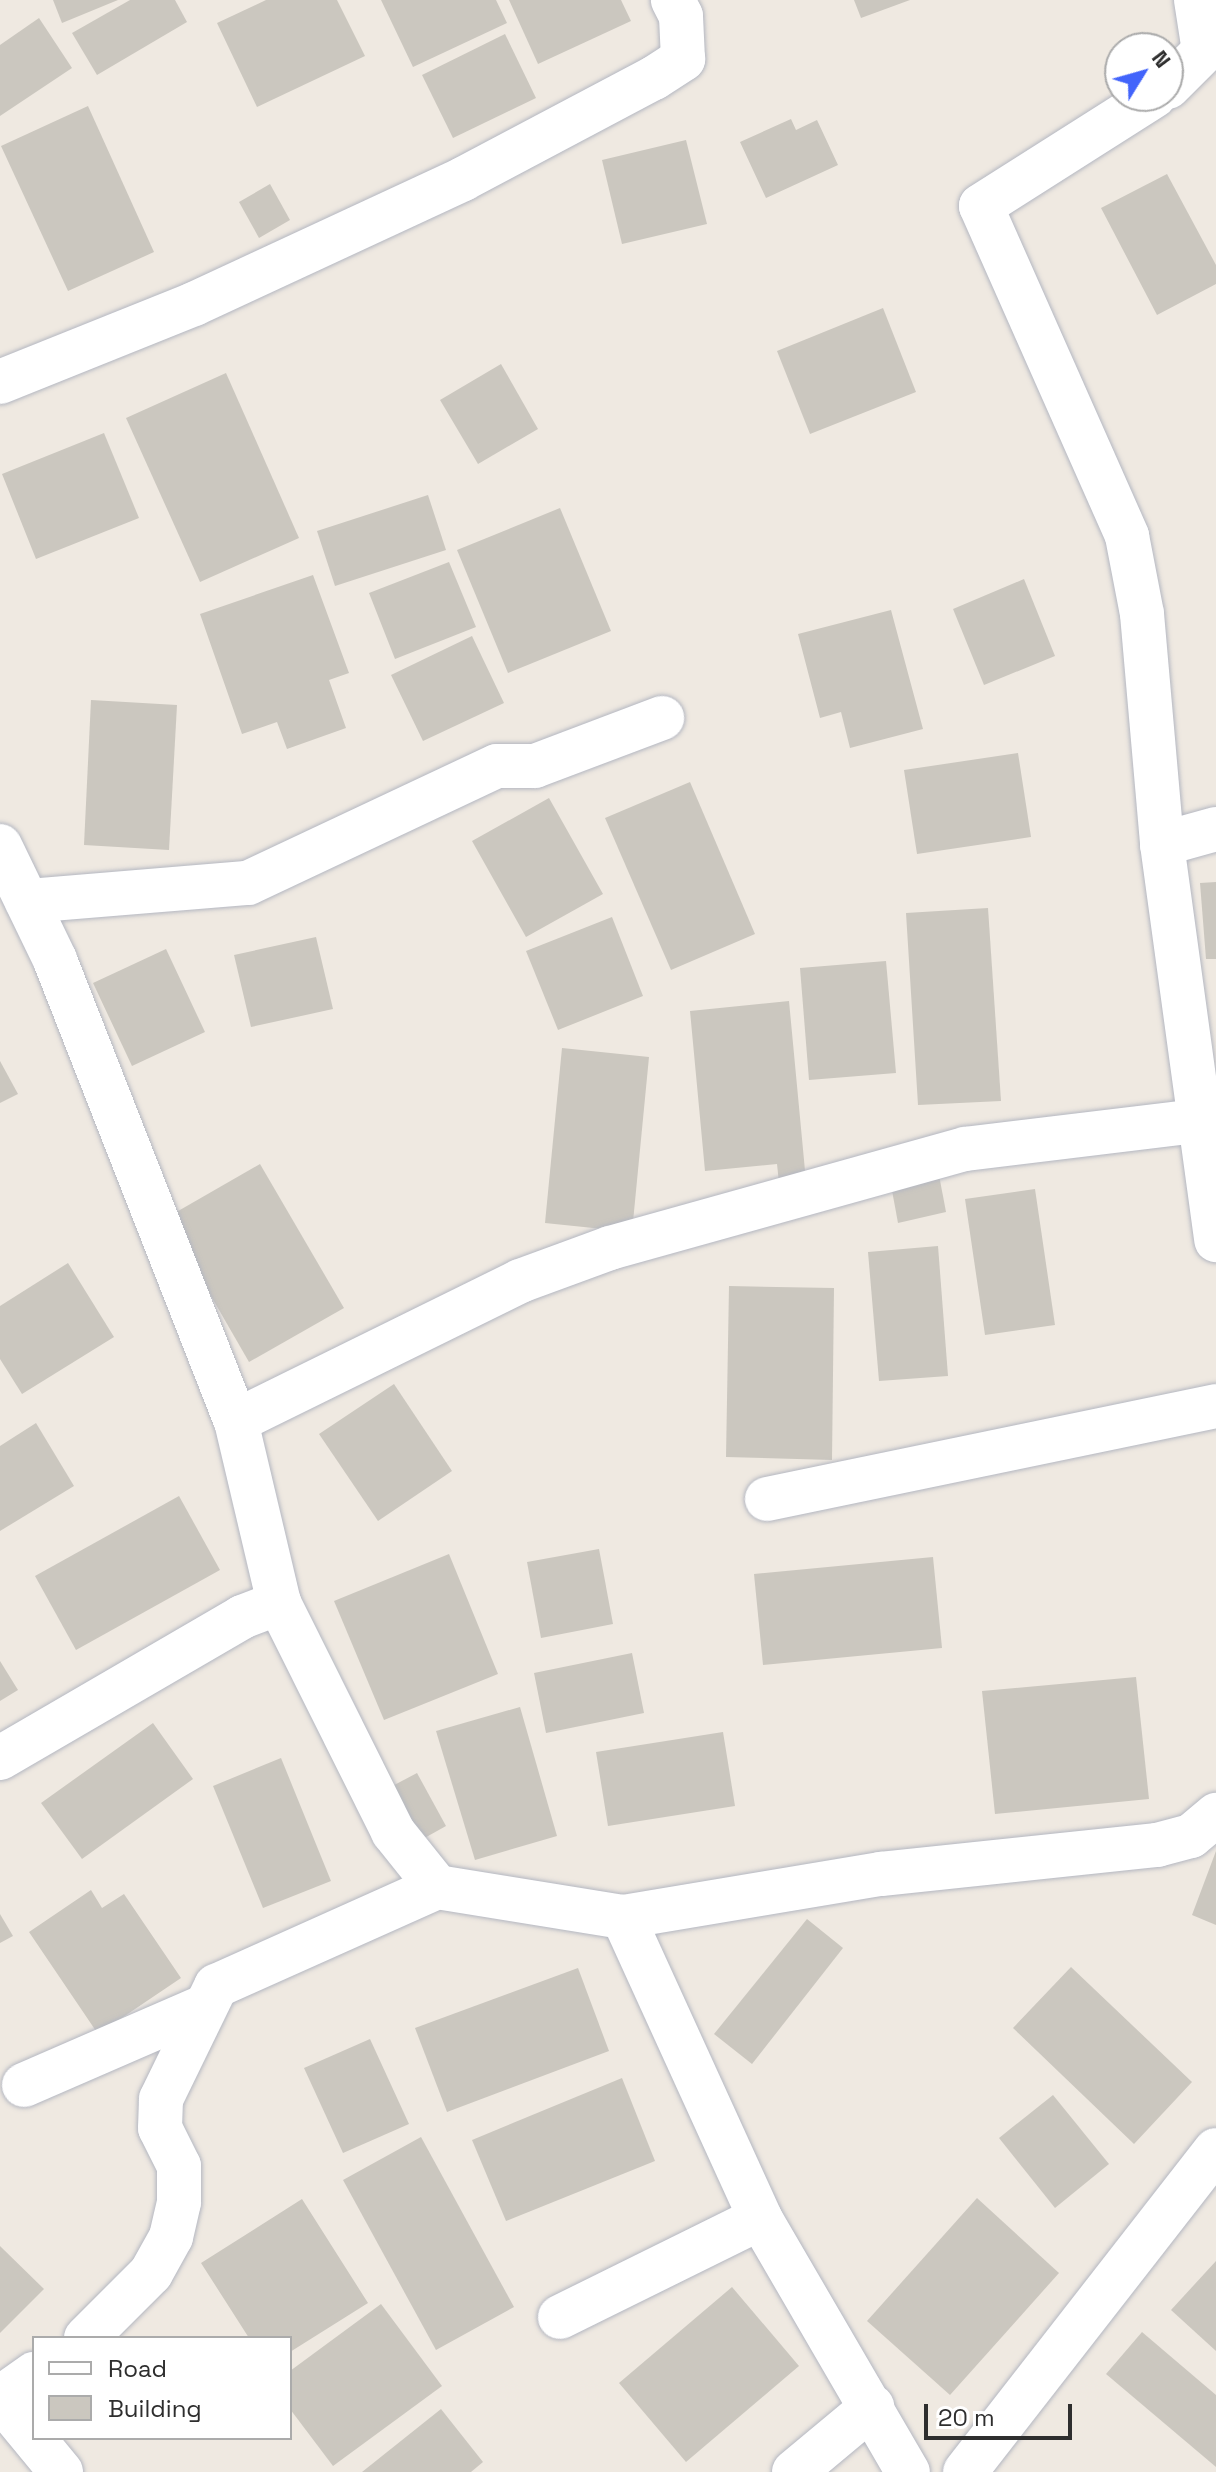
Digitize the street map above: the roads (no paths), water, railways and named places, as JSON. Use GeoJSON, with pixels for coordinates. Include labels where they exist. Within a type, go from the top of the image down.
{"type":"FeatureCollection","features":[{"type":"Feature","properties":{"kind":"street"},"geometry":{"type":"LineString","coordinates":[[0,382],[194,304],[463,179],[654,78],[683,59],[681,16],[673,0]]}},
{"type":"Feature","properties":{"kind":"street"},"geometry":{"type":"LineString","coordinates":[[1184,72],[1210,48],[1196,0]]}},
{"type":"Feature","properties":{"kind":"street"},"geometry":{"type":"LineString","coordinates":[[1129,112],[981,206],[1127,536],[1142,614],[1162,844],[1197,1121],[1216,1240]]}},
{"type":"Feature","properties":{"kind":"street"},"geometry":{"type":"LineString","coordinates":[[27,901],[248,883],[497,766],[535,766],[662,718]]}},
{"type":"Feature","properties":{"kind":"street"},"geometry":{"type":"LineString","coordinates":[[1162,844],[1216,829]]}},
{"type":"Feature","properties":{"kind":"street"},"geometry":{"type":"LineString","coordinates":[[0,846],[27,901],[236,1421],[279,1603],[393,1832],[437,1887]]}},
{"type":"Feature","properties":{"kind":"street"},"geometry":{"type":"LineString","coordinates":[[236,1421],[520,1281],[610,1248],[965,1149],[1197,1121]]}},
{"type":"Feature","properties":{"kind":"street"},"geometry":{"type":"LineString","coordinates":[[767,1499],[1216,1406]]}},
{"type":"Feature","properties":{"kind":"street"},"geometry":{"type":"LineString","coordinates":[[0,1758],[242,1617],[279,1603]]}},
{"type":"Feature","properties":{"kind":"street"},"geometry":{"type":"LineString","coordinates":[[88,2336],[151,2273],[171,2237],[179,2202],[179,2166],[158,2116],[203,2007],[216,1986],[437,1887],[623,1917],[881,1874],[1157,1845],[1191,1836],[1216,1815]]}},
{"type":"Feature","properties":{"kind":"street"},"geometry":{"type":"LineString","coordinates":[[623,1917],[760,2218],[908,2472]]}},
{"type":"Feature","properties":{"kind":"street"},"geometry":{"type":"LineString","coordinates":[[24,2085],[203,2007]]}},
{"type":"Feature","properties":{"kind":"street"},"geometry":{"type":"LineString","coordinates":[[965,2472],[1216,2150]]}},
{"type":"Feature","properties":{"kind":"street"},"geometry":{"type":"LineString","coordinates":[[560,2317],[760,2218]]}},
{"type":"Feature","properties":{"kind":"street"},"geometry":{"type":"LineString","coordinates":[[32,2375],[0,2398],[32,2437]]}},
{"type":"Feature","properties":{"kind":"street"},"geometry":{"type":"LineString","coordinates":[[794,2472],[872,2407]]}},
{"type":"Feature","properties":{"kind":"street"},"geometry":{"type":"LineString","coordinates":[[35,2440],[61,2472]]}}]}
